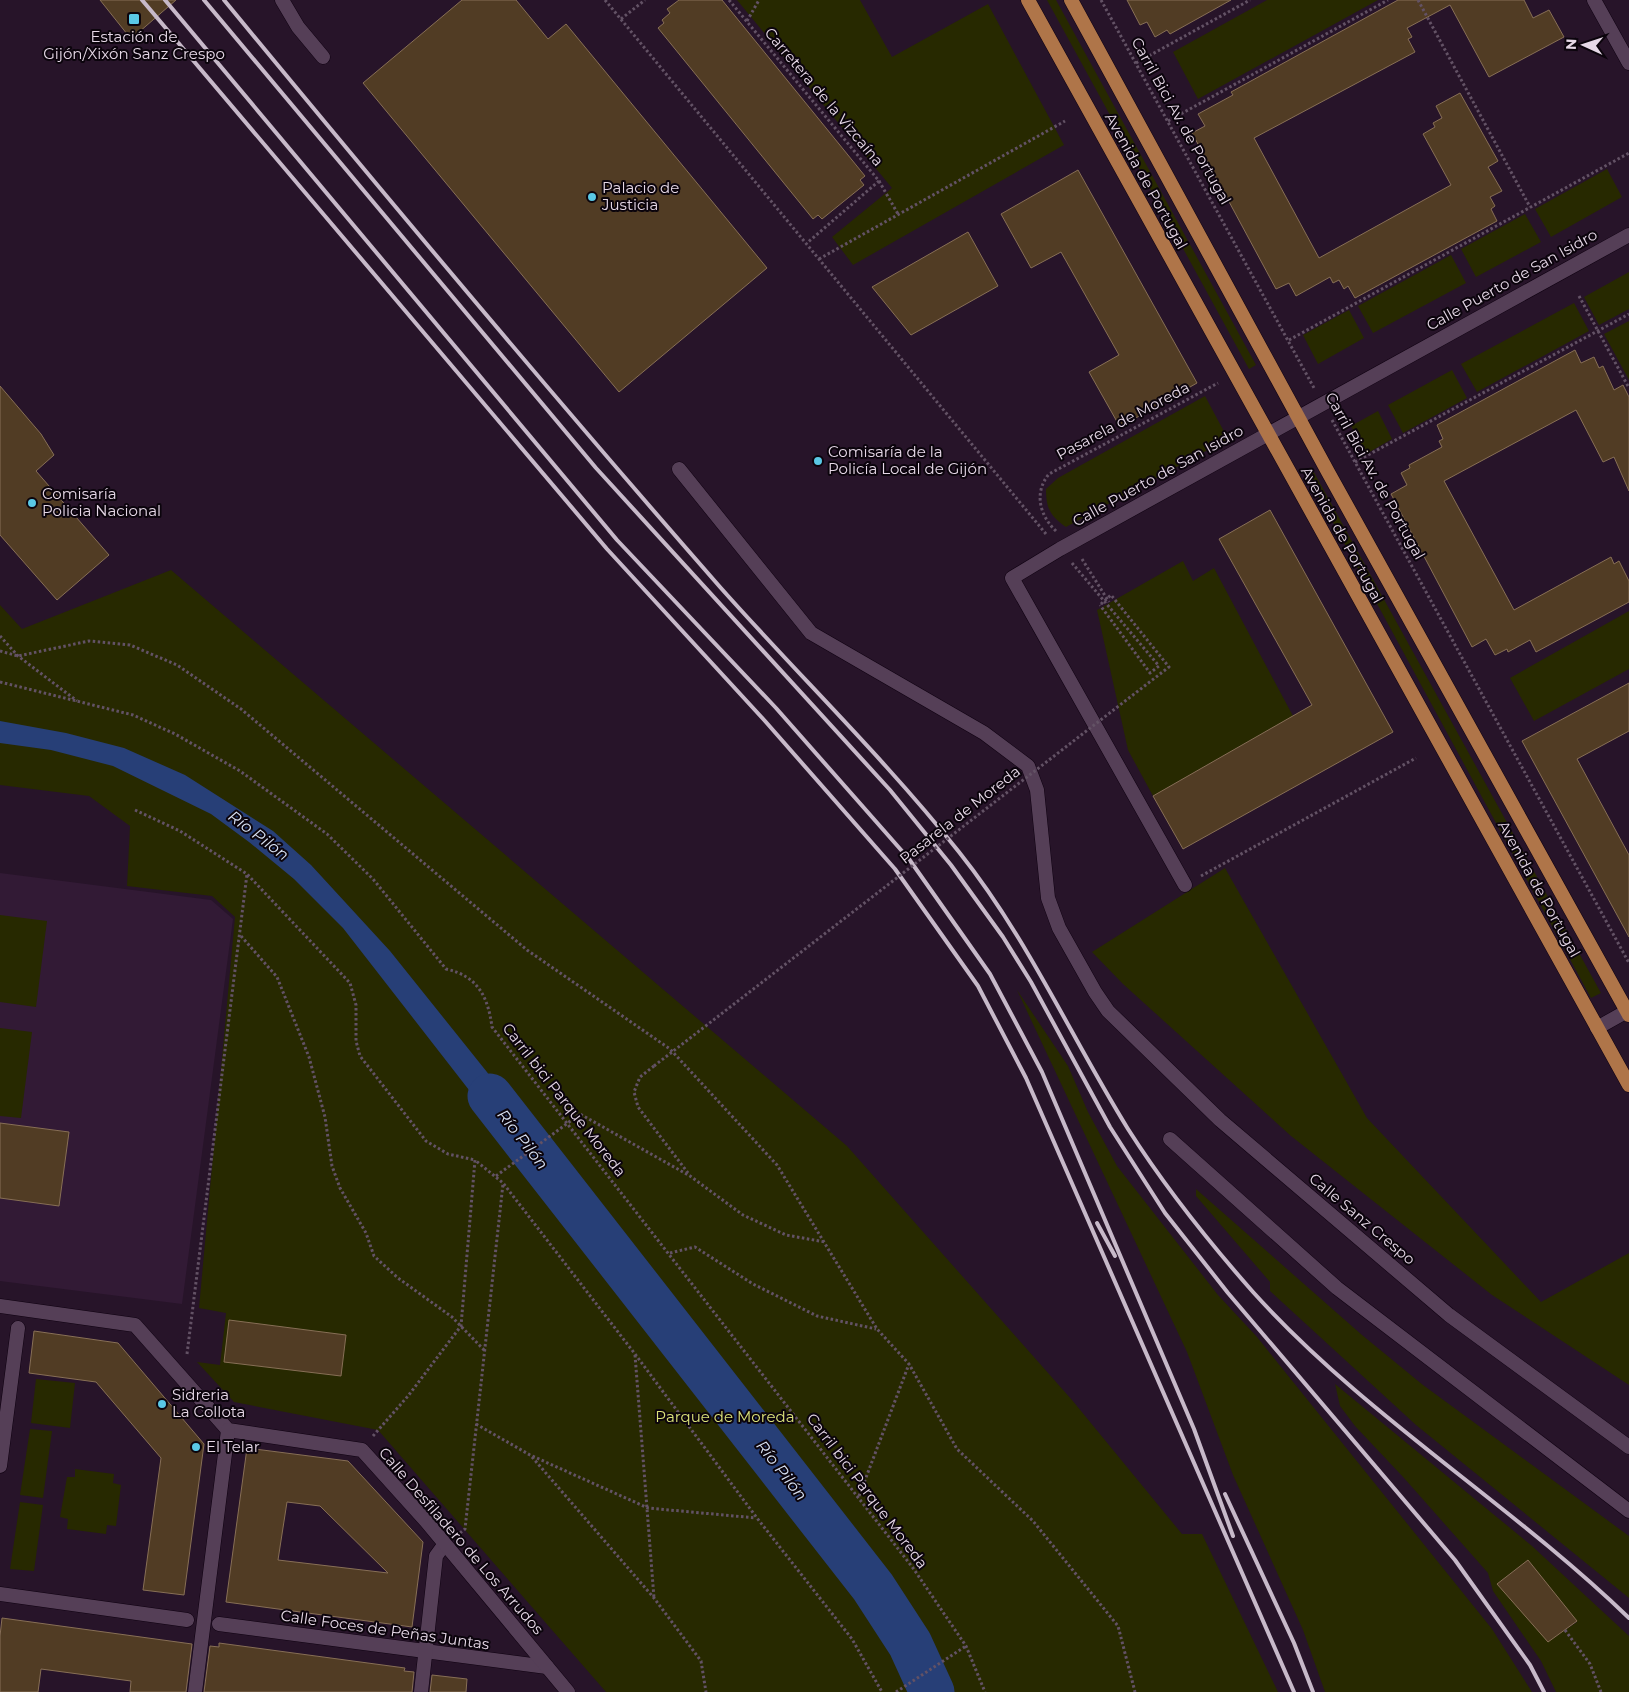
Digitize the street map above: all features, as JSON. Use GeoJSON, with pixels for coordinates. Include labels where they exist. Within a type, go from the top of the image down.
{"type":"FeatureCollection","features":[{"type":"Feature","properties":{"kind":"main road","name":"Avenida de Portugal"},"geometry":{"type":"LineString","coordinates":[[1028,0],[1629,1085]]}},
{"type":"Feature","properties":{"kind":"main road","name":"Avenida de Portugal"},"geometry":{"type":"LineString","coordinates":[[1071,0],[1298,416],[1628,1012]]}},
{"type":"Feature","properties":{"kind":"street"},"geometry":{"type":"LineString","coordinates":[[282,0],[298,27],[323,57]]}},
{"type":"Feature","properties":{"kind":"street"},"geometry":{"type":"LineString","coordinates":[[1594,0],[1629,63]]}},
{"type":"Feature","properties":{"kind":"street","name":"Calle Puerto de San Isidro"},"geometry":{"type":"LineString","coordinates":[[1185,885],[1012,578],[1060,549],[1298,416],[1629,236]]}},
{"type":"Feature","properties":{"kind":"street","name":"Calle Sanz Crespo"},"geometry":{"type":"LineString","coordinates":[[679,469],[811,633],[984,733],[1028,766],[1038,798],[1048,898],[1059,928],[1095,992],[1108,1011],[1220,1120],[1434,1302],[1629,1447]]}},
{"type":"Feature","properties":{"kind":"street"},"geometry":{"type":"LineString","coordinates":[[1597,1028],[1628,1012]]}},
{"type":"Feature","properties":{"kind":"street"},"geometry":{"type":"LineString","coordinates":[[1170,1139],[1338,1288],[1629,1511]]}},
{"type":"Feature","properties":{"kind":"street"},"geometry":{"type":"LineString","coordinates":[[0,1306],[135,1325],[228,1430],[195,1692]]}},
{"type":"Feature","properties":{"kind":"street"},"geometry":{"type":"LineString","coordinates":[[0,1466],[18,1328]]}},
{"type":"Feature","properties":{"kind":"street","name":"Calle Desfiladero de Los Arrudos"},"geometry":{"type":"LineString","coordinates":[[228,1430],[362,1450],[426,1521],[568,1692]]}},
{"type":"Feature","properties":{"kind":"street"},"geometry":{"type":"LineString","coordinates":[[421,1692],[436,1556],[444,1545]]}},
{"type":"Feature","properties":{"kind":"street"},"geometry":{"type":"LineString","coordinates":[[0,1594],[187,1620]]}},
{"type":"Feature","properties":{"kind":"street","name":"Calle Foces de Peñas Juntas"},"geometry":{"type":"LineString","coordinates":[[220,1624],[547,1667]]}},
{"type":"Feature","properties":{"kind":"path"},"geometry":{"type":"LineString","coordinates":[[605,0],[807,243],[1014,498]]}},
{"type":"Feature","properties":{"kind":"path"},"geometry":{"type":"LineString","coordinates":[[621,19],[644,0]]}},
{"type":"Feature","properties":{"kind":"path","name":"Carretera de la Vizcaína"},"geometry":{"type":"LineString","coordinates":[[729,0],[879,181],[807,243]]}},
{"type":"Feature","properties":{"kind":"path"},"geometry":{"type":"LineString","coordinates":[[747,21],[759,0]]}},
{"type":"Feature","properties":{"kind":"path","name":"Carril Bici Av. de Portugal"},"geometry":{"type":"LineString","coordinates":[[1101,0],[1629,963]]}},
{"type":"Feature","properties":{"kind":"path"},"geometry":{"type":"LineString","coordinates":[[1136,64],[1250,0]]}},
{"type":"Feature","properties":{"kind":"path"},"geometry":{"type":"LineString","coordinates":[[1168,121],[1388,0]]}},
{"type":"Feature","properties":{"kind":"path"},"geometry":{"type":"LineString","coordinates":[[1418,0],[1530,207]]}},
{"type":"Feature","properties":{"kind":"path"},"geometry":{"type":"LineString","coordinates":[[819,259],[1064,121]]}},
{"type":"Feature","properties":{"kind":"path"},"geometry":{"type":"LineString","coordinates":[[1289,340],[1629,153]]}},
{"type":"Feature","properties":{"kind":"path"},"geometry":{"type":"LineString","coordinates":[[879,181],[898,214]]}},
{"type":"Feature","properties":{"kind":"path"},"geometry":{"type":"LineString","coordinates":[[1579,296],[1629,388]]}},
{"type":"Feature","properties":{"kind":"path"},"geometry":{"type":"LineString","coordinates":[[1355,462],[1629,314]]}},
{"type":"Feature","properties":{"kind":"path","name":"Pasarela de Moreda"},"geometry":{"type":"LineString","coordinates":[[1040,501],[1041,484],[1049,474],[1234,374]]}},
{"type":"Feature","properties":{"kind":"path","name":"Pasarela de Moreda"},"geometry":{"type":"LineString","coordinates":[[690,1176],[638,1107],[634,1092],[640,1077],[1169,667],[1111,595],[1100,605],[1150,674],[1159,666],[1115,611]]}},
{"type":"Feature","properties":{"kind":"path"},"geometry":{"type":"LineString","coordinates":[[0,636],[18,656],[80,703]]}},
{"type":"Feature","properties":{"kind":"path"},"geometry":{"type":"LineString","coordinates":[[0,651],[18,656],[89,641],[130,646],[177,665],[241,709],[527,950],[670,1049],[777,1165],[877,1329],[909,1364],[958,1449],[1033,1521],[1118,1626],[1135,1692]]}},
{"type":"Feature","properties":{"kind":"path","name":"Carril bici Parque Moreda"},"geometry":{"type":"LineString","coordinates":[[0,682],[133,716],[175,734],[240,771],[327,834],[373,878],[446,969],[470,978],[478,987],[489,1006],[492,1027],[670,1253],[913,1568],[966,1646],[985,1692]]}},
{"type":"Feature","properties":{"kind":"path"},"geometry":{"type":"LineString","coordinates":[[1185,885],[1416,758]]}},
{"type":"Feature","properties":{"kind":"path"},"geometry":{"type":"LineString","coordinates":[[135,810],[180,831],[247,874],[350,983],[356,1005],[356,1041],[360,1056],[426,1141],[448,1154],[475,1160],[503,1183],[635,1354],[757,1518],[852,1639],[882,1692]]}},
{"type":"Feature","properties":{"kind":"path"},"geometry":{"type":"LineString","coordinates":[[187,1359],[247,874]]}},
{"type":"Feature","properties":{"kind":"path"},"geometry":{"type":"LineString","coordinates":[[240,935],[277,977],[309,1057],[325,1117],[332,1166],[340,1188],[366,1233],[374,1256],[461,1326],[485,1351]]}},
{"type":"Feature","properties":{"kind":"path","name":"Pasarela de Moreda"},"geometry":{"type":"LineString","coordinates":[[568,1124],[580,1114],[690,1176],[744,1215],[786,1235],[825,1242]]}},
{"type":"Feature","properties":{"kind":"path"},"geometry":{"type":"LineString","coordinates":[[496,1176],[568,1124]]}},
{"type":"Feature","properties":{"kind":"path"},"geometry":{"type":"LineString","coordinates":[[362,1450],[408,1396],[461,1326],[475,1160]]}},
{"type":"Feature","properties":{"kind":"path"},"geometry":{"type":"LineString","coordinates":[[444,1545],[464,1529],[503,1183]]}},
{"type":"Feature","properties":{"kind":"path"},"geometry":{"type":"LineString","coordinates":[[670,1253],[696,1247],[753,1284],[817,1316],[877,1329]]}},
{"type":"Feature","properties":{"kind":"path"},"geometry":{"type":"LineString","coordinates":[[635,1354],[654,1598]]}},
{"type":"Feature","properties":{"kind":"path"},"geometry":{"type":"LineString","coordinates":[[859,1497],[909,1364]]}},
{"type":"Feature","properties":{"kind":"path"},"geometry":{"type":"LineString","coordinates":[[476,1424],[530,1455],[648,1508],[757,1518]]}},
{"type":"Feature","properties":{"kind":"path"},"geometry":{"type":"LineString","coordinates":[[530,1455],[654,1598],[701,1661],[706,1692]]}},
{"type":"Feature","properties":{"kind":"path"},"geometry":{"type":"LineString","coordinates":[[1565,1630],[1590,1664],[1601,1692]]}},
{"type":"Feature","properties":{"kind":"path"},"geometry":{"type":"LineString","coordinates":[[896,1692],[966,1646]]}},
{"type":"Feature","properties":{"kind":"shaded area"},"geometry":{"type":"Polygon","coordinates":[[[0,873],[211,900],[233,919],[182,1304],[0,1281],[0,873]]]}},
{"type":"Feature","properties":{"kind":"green space"},"geometry":{"type":"Polygon","coordinates":[[[737,0],[860,0],[892,57],[988,4],[1064,145],[853,265],[832,237],[892,188],[737,0]]]}},
{"type":"Feature","properties":{"kind":"green space"},"geometry":{"type":"Polygon","coordinates":[[[1047,0],[1056,0],[1256,365],[1249,369],[1047,0]]]}},
{"type":"Feature","properties":{"kind":"green space"},"geometry":{"type":"Polygon","coordinates":[[[1267,0],[1378,0],[1198,99],[1173,52],[1267,0]]]}},
{"type":"Feature","properties":{"kind":"green space"},"geometry":{"type":"Polygon","coordinates":[[[1607,169],[1622,197],[1551,237],[1535,209],[1607,169]]]}},
{"type":"Feature","properties":{"kind":"green space"},"geometry":{"type":"Polygon","coordinates":[[[1525,214],[1541,242],[1476,277],[1461,249],[1525,214]]]}},
{"type":"Feature","properties":{"kind":"green space"},"geometry":{"type":"Polygon","coordinates":[[[1451,255],[1466,283],[1373,333],[1358,306],[1451,255]]]}},
{"type":"Feature","properties":{"kind":"green space"},"geometry":{"type":"Polygon","coordinates":[[[1629,272],[1629,309],[1599,325],[1584,297],[1629,272]]]}},
{"type":"Feature","properties":{"kind":"green space"},"geometry":{"type":"Polygon","coordinates":[[[1574,303],[1589,331],[1477,392],[1461,364],[1574,303]]]}},
{"type":"Feature","properties":{"kind":"green space"},"geometry":{"type":"Polygon","coordinates":[[[1349,310],[1364,338],[1318,364],[1303,335],[1349,310]]]}},
{"type":"Feature","properties":{"kind":"green space"},"geometry":{"type":"Polygon","coordinates":[[[1629,321],[1629,380],[1604,334],[1629,321]]]}},
{"type":"Feature","properties":{"kind":"green space"},"geometry":{"type":"Polygon","coordinates":[[[1452,370],[1467,398],[1403,433],[1388,405],[1452,370]]]}},
{"type":"Feature","properties":{"kind":"green space"},"geometry":{"type":"Polygon","coordinates":[[[1205,396],[1228,439],[1066,527],[1056,519],[1048,506],[1046,489],[1058,478],[1205,396]]]}},
{"type":"Feature","properties":{"kind":"green space"},"geometry":{"type":"Polygon","coordinates":[[[1378,411],[1392,439],[1366,454],[1351,426],[1378,411]]]}},
{"type":"Feature","properties":{"kind":"green space"},"geometry":{"type":"Polygon","coordinates":[[[1311,467],[1601,993],[1591,998],[1305,471],[1311,467]]]}},
{"type":"Feature","properties":{"kind":"green space"},"geometry":{"type":"Polygon","coordinates":[[[1183,561],[1193,581],[1214,568],[1293,716],[1153,796],[1128,750],[1097,610],[1183,561]]]}},
{"type":"Feature","properties":{"kind":"green space","name":"Parque de Moreda"},"geometry":{"type":"Polygon","coordinates":[[[171,570],[847,1146],[1072,1400],[1182,1534],[1202,1534],[1278,1692],[606,1692],[378,1430],[234,1402],[197,1362],[220,1365],[226,1313],[199,1308],[235,917],[212,896],[127,886],[130,826],[89,796],[0,785],[0,605],[22,629],[171,570]]]}},
{"type":"Feature","properties":{"kind":"green space"},"geometry":{"type":"Polygon","coordinates":[[[1629,611],[1629,669],[1534,721],[1510,678],[1629,611]]]}},
{"type":"Feature","properties":{"kind":"green space"},"geometry":{"type":"Polygon","coordinates":[[[1225,868],[1367,1118],[1541,1302],[1629,1253],[1629,1385],[1492,1295],[1291,1136],[1123,984],[1092,952],[1225,868]]]}},
{"type":"Feature","properties":{"kind":"green space"},"geometry":{"type":"Polygon","coordinates":[[[0,915],[47,921],[36,1007],[0,1002],[0,915]]]}},
{"type":"Feature","properties":{"kind":"green space"},"geometry":{"type":"Polygon","coordinates":[[[1017,990],[1068,1066],[1088,1112],[1117,1166],[1218,1295],[1257,1337],[1492,1629],[1532,1692],[1325,1692],[1303,1630],[1233,1475],[1187,1352],[1017,990]]]}},
{"type":"Feature","properties":{"kind":"green space"},"geometry":{"type":"Polygon","coordinates":[[[0,1028],[32,1032],[21,1118],[0,1116],[0,1028]]]}},
{"type":"Feature","properties":{"kind":"green space"},"geometry":{"type":"Polygon","coordinates":[[[1196,1189],[1362,1335],[1423,1385],[1629,1536],[1629,1598],[1416,1425],[1270,1291],[1270,1282],[1196,1196],[1196,1189]]]}},
{"type":"Feature","properties":{"kind":"green space"},"geometry":{"type":"Polygon","coordinates":[[[36,1379],[75,1383],[70,1428],[31,1423],[36,1379]]]}},
{"type":"Feature","properties":{"kind":"green space"},"geometry":{"type":"Polygon","coordinates":[[[1335,1384],[1532,1546],[1629,1636],[1629,1692],[1556,1692],[1541,1661],[1493,1591],[1488,1573],[1355,1426],[1340,1406],[1335,1384]],[[1528,1560],[1497,1584],[1549,1641],[1577,1622],[1528,1560]]]}},
{"type":"Feature","properties":{"kind":"green space"},"geometry":{"type":"Polygon","coordinates":[[[30,1429],[52,1431],[43,1498],[20,1495],[30,1429]]]}},
{"type":"Feature","properties":{"kind":"green space"},"geometry":{"type":"Polygon","coordinates":[[[75,1469],[114,1474],[113,1483],[121,1485],[116,1526],[107,1525],[106,1534],[67,1529],[68,1519],[60,1517],[67,1477],[75,1477],[75,1469]]]}},
{"type":"Feature","properties":{"kind":"green space"},"geometry":{"type":"Polygon","coordinates":[[[20,1502],[43,1505],[34,1571],[10,1569],[20,1502]]]}},
{"type":"Feature","properties":{"kind":"water"},"geometry":{"type":"Polygon","coordinates":[[[0,721],[66,733],[124,748],[185,775],[273,831],[311,865],[390,951],[539,1137],[518,1153],[343,928],[294,879],[249,842],[211,814],[113,766],[51,750],[0,743],[0,721]]]}},
{"type":"Feature","properties":{"kind":"building","name":"Estación de Gijón/Xixón Sanz Crespo"},"geometry":{"type":"Polygon","coordinates":[[[100,0],[176,0],[131,39],[100,0]]]}},
{"type":"Feature","properties":{"kind":"building","name":"Palacio de Justicia"},"geometry":{"type":"Polygon","coordinates":[[[462,0],[516,0],[548,39],[566,24],[767,268],[619,392],[363,83],[462,0]]]}},
{"type":"Feature","properties":{"kind":"building"},"geometry":{"type":"Polygon","coordinates":[[[679,0],[722,0],[865,176],[860,180],[864,185],[822,219],[818,215],[813,219],[658,28],[664,23],[662,20],[670,13],[667,9],[679,0]]]}},
{"type":"Feature","properties":{"kind":"building"},"geometry":{"type":"Polygon","coordinates":[[[1127,0],[1231,0],[1170,34],[1167,30],[1155,37],[1147,22],[1140,25],[1127,0]]]}},
{"type":"Feature","properties":{"kind":"building"},"geometry":{"type":"Polygon","coordinates":[[[1398,0],[1524,0],[1533,18],[1549,10],[1564,37],[1489,77],[1450,5],[1407,28],[1412,37],[1408,39],[1415,52],[1254,138],[1319,258],[1451,185],[1423,134],[1435,127],[1433,123],[1442,118],[1436,106],[1460,93],[1498,161],[1488,167],[1502,191],[1490,197],[1495,206],[1491,209],[1497,221],[1355,298],[1348,286],[1344,289],[1339,280],[1333,283],[1330,277],[1296,296],[1289,283],[1276,289],[1192,133],[1205,126],[1198,114],[1233,95],[1231,92],[1398,0]]]}},
{"type":"Feature","properties":{"kind":"building"},"geometry":{"type":"Polygon","coordinates":[[[1078,170],[1197,383],[1120,427],[1089,372],[1119,355],[1061,252],[1031,268],[1001,214],[1078,170]]]}},
{"type":"Feature","properties":{"kind":"building"},"geometry":{"type":"Polygon","coordinates":[[[968,232],[998,286],[911,335],[872,287],[968,232]]]}},
{"type":"Feature","properties":{"kind":"building"},"geometry":{"type":"Polygon","coordinates":[[[1575,350],[1581,363],[1594,357],[1599,368],[1603,366],[1614,390],[1623,385],[1629,397],[1629,491],[1614,457],[1603,462],[1576,410],[1444,481],[1514,610],[1611,557],[1614,564],[1619,561],[1629,581],[1629,602],[1536,652],[1530,640],[1508,652],[1507,649],[1495,655],[1486,639],[1472,647],[1391,494],[1407,485],[1401,473],[1410,468],[1409,465],[1442,447],[1439,441],[1443,439],[1437,425],[1575,350]]]}},
{"type":"Feature","properties":{"kind":"building","name":"Comisaría Policia Nacional"},"geometry":{"type":"Polygon","coordinates":[[[0,386],[41,434],[54,455],[36,471],[109,555],[57,600],[0,535],[0,386]]]}},
{"type":"Feature","properties":{"kind":"building"},"geometry":{"type":"Polygon","coordinates":[[[1270,510],[1393,732],[1183,849],[1153,796],[1312,705],[1219,539],[1270,510]]]}},
{"type":"Feature","properties":{"kind":"building"},"geometry":{"type":"Polygon","coordinates":[[[1629,683],[1629,731],[1577,759],[1629,855],[1629,937],[1522,741],[1629,683]]]}},
{"type":"Feature","properties":{"kind":"building"},"geometry":{"type":"Polygon","coordinates":[[[0,1123],[69,1132],[59,1206],[0,1198],[0,1123]]]}},
{"type":"Feature","properties":{"kind":"building"},"geometry":{"type":"Polygon","coordinates":[[[229,1320],[346,1335],[341,1376],[224,1362],[229,1320]]]}},
{"type":"Feature","properties":{"kind":"building"},"geometry":{"type":"Polygon","coordinates":[[[34,1331],[118,1343],[204,1444],[184,1595],[143,1590],[161,1458],[96,1382],[29,1373],[34,1331]]]}},
{"type":"Feature","properties":{"kind":"building"},"geometry":{"type":"Polygon","coordinates":[[[247,1448],[348,1461],[423,1542],[412,1627],[226,1602],[247,1448]],[[287,1502],[278,1560],[388,1573],[320,1506],[287,1502]]]}},
{"type":"Feature","properties":{"kind":"building"},"geometry":{"type":"Polygon","coordinates":[[[1528,1560],[1577,1621],[1548,1642],[1497,1584],[1528,1560]]]}},
{"type":"Feature","properties":{"kind":"building"},"geometry":{"type":"Polygon","coordinates":[[[2,1618],[192,1644],[186,1692],[130,1692],[131,1681],[41,1669],[38,1692],[0,1692],[0,1636],[2,1618]]]}},
{"type":"Feature","properties":{"kind":"building"},"geometry":{"type":"Polygon","coordinates":[[[219,1643],[405,1668],[404,1671],[414,1672],[412,1692],[204,1692],[210,1646],[219,1647],[219,1643]]]}},
{"type":"Feature","properties":{"kind":"building"},"geometry":{"type":"Polygon","coordinates":[[[432,1675],[467,1679],[466,1692],[430,1692],[432,1675]]]}},
{"type":"Feature","properties":{"kind":"waterway","name":"Río Pilón"},"geometry":{"type":"LineString","coordinates":[[490,1096],[873,1587],[910,1644],[932,1692]]}},
{"type":"Feature","properties":{"kind":"railway"},"geometry":{"type":"LineString","coordinates":[[142,0],[607,549],[765,721],[895,869],[978,986],[1026,1078],[1294,1692]]}},
{"type":"Feature","properties":{"kind":"railway"},"geometry":{"type":"LineString","coordinates":[[165,0],[617,540],[776,708],[909,859],[990,974],[1042,1072],[1194,1429],[1233,1536]]}},
{"type":"Feature","properties":{"kind":"railway"},"geometry":{"type":"LineString","coordinates":[[204,0],[596,468],[890,790],[951,865],[1003,937],[1031,982],[1110,1127],[1165,1213],[1228,1293],[1455,1560],[1530,1665],[1544,1692]]}},
{"type":"Feature","properties":{"kind":"railway"},"geometry":{"type":"LineString","coordinates":[[224,0],[594,442],[720,587],[902,784],[959,852],[1006,918],[1142,1151],[1203,1233],[1236,1273],[1296,1337],[1342,1379],[1536,1536],[1629,1618]]}},
{"type":"Feature","properties":{"kind":"railway"},"geometry":{"type":"LineString","coordinates":[[1097,1223],[1115,1256]]}},
{"type":"Feature","properties":{"kind":"railway"},"geometry":{"type":"LineString","coordinates":[[1225,1494],[1294,1643],[1313,1692]]}},
{"type":"Feature","properties":{"kind":"place","name":"Estación de Gijón/Xixón Sanz Crespo"},"geometry":{"type":"Point","coordinates":[134,19]}},
{"type":"Feature","properties":{"kind":"place","name":"Palacio de Justicia"},"geometry":{"type":"Point","coordinates":[592,197]}},
{"type":"Feature","properties":{"kind":"place","name":"Comisaría de la Policía Local de Gijón"},"geometry":{"type":"Point","coordinates":[818,461]}},
{"type":"Feature","properties":{"kind":"place","name":"Comisaría Policia Nacional"},"geometry":{"type":"Point","coordinates":[32,503]}},
{"type":"Feature","properties":{"kind":"place","name":"Sidreria La Collota"},"geometry":{"type":"Point","coordinates":[162,1404]}},
{"type":"Feature","properties":{"kind":"place","name":"El Telar"},"geometry":{"type":"Point","coordinates":[196,1447]}}]}
